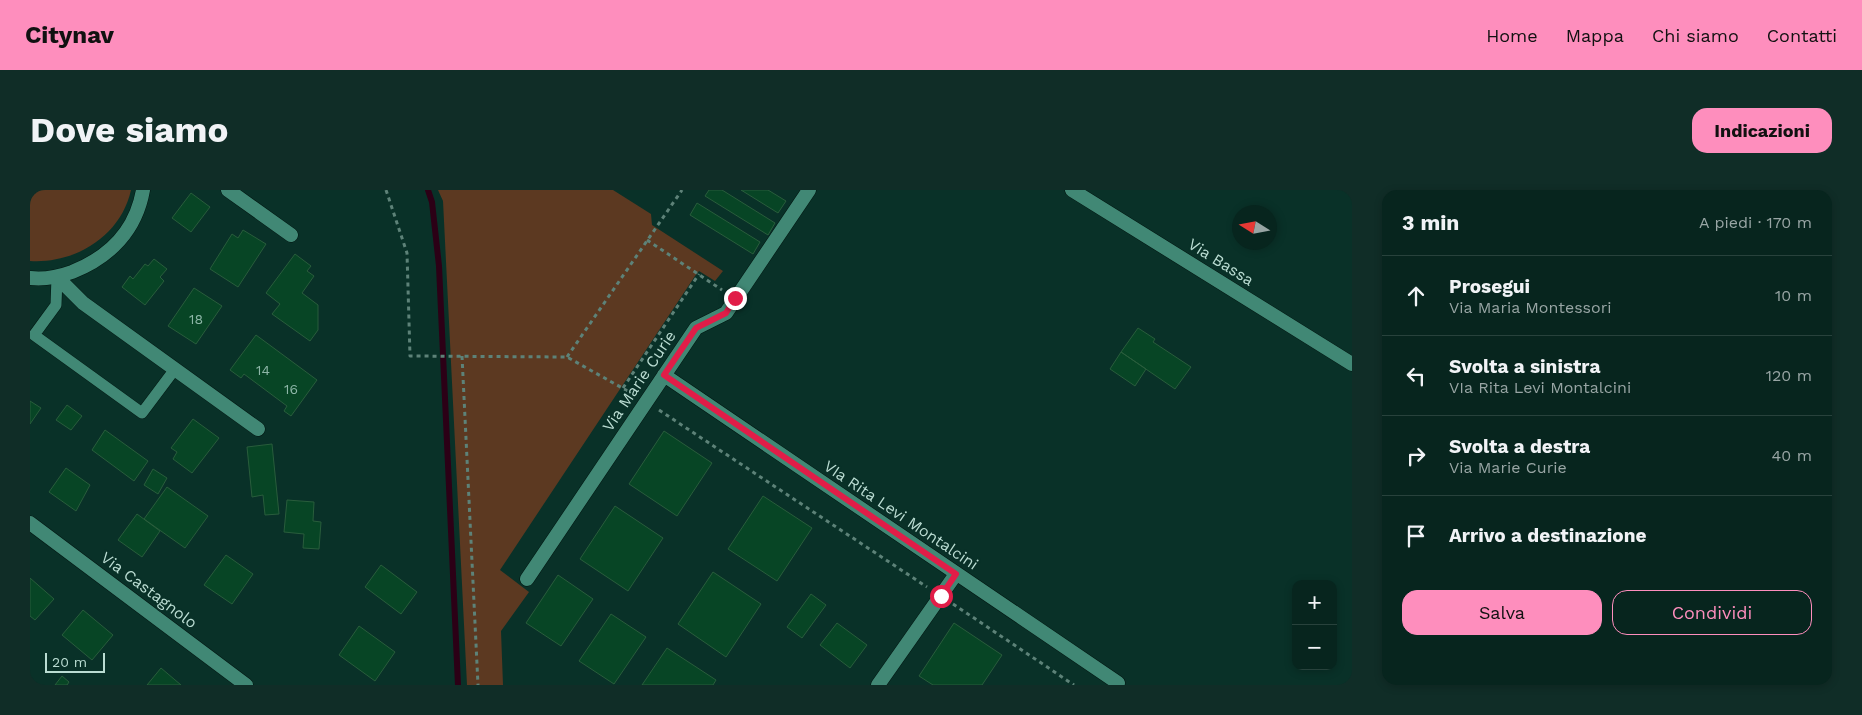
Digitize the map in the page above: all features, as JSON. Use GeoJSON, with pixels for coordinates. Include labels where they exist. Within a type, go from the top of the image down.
{"type":"FeatureCollection","features":[{"type":"Feature","properties":{"kind":"street"},"geometry":{"type":"LineString","coordinates":[[30,278],[57,277],[85,267],[102,257],[120,242],[133,222],[143,190]]}},
{"type":"Feature","properties":{"kind":"street"},"geometry":{"type":"LineString","coordinates":[[228,190],[291,235]]}},
{"type":"Feature","properties":{"kind":"street","name":"Via Marie Curie"},"geometry":{"type":"LineString","coordinates":[[527,579],[696,328],[726,313],[809,190]]}},
{"type":"Feature","properties":{"kind":"street","name":"Via Bassa"},"geometry":{"type":"LineString","coordinates":[[1072,190],[1352,364]]}},
{"type":"Feature","properties":{"kind":"street"},"geometry":{"type":"LineString","coordinates":[[57,277],[83,303],[258,429]]}},
{"type":"Feature","properties":{"kind":"street","name":"VIa Rita Levi Montalcini"},"geometry":{"type":"LineString","coordinates":[[664,375],[1118,684]]}},
{"type":"Feature","properties":{"kind":"street","name":"Via Castagnolo"},"geometry":{"type":"LineString","coordinates":[[30,523],[240,683]]}},
{"type":"Feature","properties":{"kind":"street"},"geometry":{"type":"LineString","coordinates":[[878,685],[956,574]]}},
{"type":"Feature","properties":{"kind":"lane"},"geometry":{"type":"LineString","coordinates":[[57,277],[56,305],[34,335],[142,413],[175,369]]}},
{"type":"Feature","properties":{"kind":"path"},"geometry":{"type":"LineString","coordinates":[[386,190],[408,253],[410,356],[567,357],[646,401],[1074,685]]}},
{"type":"Feature","properties":{"kind":"path"},"geometry":{"type":"LineString","coordinates":[[567,357],[682,190]]}},
{"type":"Feature","properties":{"kind":"path"},"geometry":{"type":"LineString","coordinates":[[648,240],[735,298]]}},
{"type":"Feature","properties":{"kind":"path"},"geometry":{"type":"LineString","coordinates":[[623,388],[699,274]]}},
{"type":"Feature","properties":{"kind":"path"},"geometry":{"type":"LineString","coordinates":[[462,356],[478,685]]}},
{"type":"Feature","properties":{"kind":"shaded area"},"geometry":{"type":"Polygon","coordinates":[[[30,190],[131,190],[126,206],[117,221],[94,244],[63,258],[47,261],[30,261],[30,190]]]}},
{"type":"Feature","properties":{"kind":"shaded area"},"geometry":{"type":"Polygon","coordinates":[[[438,190],[613,190],[651,214],[652,225],[723,271],[715,281],[699,271],[695,276],[500,570],[529,592],[501,631],[503,685],[467,685],[443,201],[438,190]]]}},
{"type":"Feature","properties":{"kind":"building"},"geometry":{"type":"Polygon","coordinates":[[[709,190],[722,190],[775,223],[768,235],[705,196],[709,190]]]}},
{"type":"Feature","properties":{"kind":"building"},"geometry":{"type":"Polygon","coordinates":[[[741,190],[768,190],[786,201],[778,213],[741,190]]]}},
{"type":"Feature","properties":{"kind":"building"},"geometry":{"type":"Polygon","coordinates":[[[191,193],[210,207],[191,232],[172,218],[191,193]]]}},
{"type":"Feature","properties":{"kind":"building"},"geometry":{"type":"Polygon","coordinates":[[[697,203],[760,242],[753,254],[690,215],[697,203]]]}},
{"type":"Feature","properties":{"kind":"building"},"geometry":{"type":"Polygon","coordinates":[[[243,230],[266,244],[238,287],[210,269],[232,234],[238,238],[243,230]]]}},
{"type":"Feature","properties":{"kind":"building"},"geometry":{"type":"Polygon","coordinates":[[[295,254],[311,266],[307,271],[314,276],[302,293],[318,305],[318,330],[310,341],[272,314],[280,304],[266,293],[295,254]]]}},
{"type":"Feature","properties":{"kind":"building"},"geometry":{"type":"Polygon","coordinates":[[[154,259],[167,269],[160,277],[164,281],[145,305],[122,287],[130,276],[133,279],[145,264],[148,266],[154,259]]]}},
{"type":"Feature","properties":{"kind":"building"},"geometry":{"type":"Polygon","coordinates":[[[194,288],[222,306],[196,344],[168,326],[194,288]]]}},
{"type":"Feature","properties":{"kind":"building"},"geometry":{"type":"Polygon","coordinates":[[[1138,328],[1155,339],[1153,342],[1191,367],[1175,389],[1121,352],[1138,328]]]}},
{"type":"Feature","properties":{"kind":"building"},"geometry":{"type":"Polygon","coordinates":[[[256,335],[317,380],[291,416],[284,411],[287,406],[244,374],[241,378],[230,370],[256,335]]]}},
{"type":"Feature","properties":{"kind":"building"},"geometry":{"type":"Polygon","coordinates":[[[1121,352],[1146,369],[1135,386],[1110,369],[1121,352]]]}},
{"type":"Feature","properties":{"kind":"building"},"geometry":{"type":"Polygon","coordinates":[[[30,401],[41,408],[30,424],[30,401]]]}},
{"type":"Feature","properties":{"kind":"building"},"geometry":{"type":"Polygon","coordinates":[[[67,405],[82,416],[71,430],[56,420],[67,405]]]}},
{"type":"Feature","properties":{"kind":"building"},"geometry":{"type":"Polygon","coordinates":[[[193,419],[219,438],[192,473],[173,459],[177,452],[171,448],[193,419]]]}},
{"type":"Feature","properties":{"kind":"building"},"geometry":{"type":"Polygon","coordinates":[[[105,430],[148,461],[134,481],[92,450],[105,430]]]}},
{"type":"Feature","properties":{"kind":"building"},"geometry":{"type":"Polygon","coordinates":[[[664,431],[712,463],[677,516],[629,484],[664,431]]]}},
{"type":"Feature","properties":{"kind":"building"},"geometry":{"type":"Polygon","coordinates":[[[272,444],[279,514],[265,515],[263,495],[252,497],[247,447],[272,444]]]}},
{"type":"Feature","properties":{"kind":"building"},"geometry":{"type":"Polygon","coordinates":[[[66,468],[90,485],[76,511],[49,492],[66,468]]]}},
{"type":"Feature","properties":{"kind":"building"},"geometry":{"type":"Polygon","coordinates":[[[153,469],[167,478],[158,494],[144,485],[153,469]]]}},
{"type":"Feature","properties":{"kind":"building"},"geometry":{"type":"Polygon","coordinates":[[[167,487],[208,516],[185,548],[144,519],[167,487]]]}},
{"type":"Feature","properties":{"kind":"building"},"geometry":{"type":"Polygon","coordinates":[[[763,496],[812,528],[777,581],[728,549],[763,496]]]}},
{"type":"Feature","properties":{"kind":"building"},"geometry":{"type":"Polygon","coordinates":[[[287,500],[314,502],[313,521],[321,522],[319,549],[303,548],[304,534],[284,532],[287,500]]]}},
{"type":"Feature","properties":{"kind":"building"},"geometry":{"type":"Polygon","coordinates":[[[615,506],[663,538],[628,591],[580,559],[615,506]]]}},
{"type":"Feature","properties":{"kind":"building"},"geometry":{"type":"Polygon","coordinates":[[[137,514],[160,531],[142,557],[118,540],[137,514]]]}},
{"type":"Feature","properties":{"kind":"building"},"geometry":{"type":"Polygon","coordinates":[[[226,555],[253,574],[232,604],[204,585],[226,555]]]}},
{"type":"Feature","properties":{"kind":"building"},"geometry":{"type":"Polygon","coordinates":[[[381,565],[417,592],[401,614],[365,587],[381,565]]]}},
{"type":"Feature","properties":{"kind":"building"},"geometry":{"type":"Polygon","coordinates":[[[713,572],[761,604],[726,657],[678,624],[713,572]]]}},
{"type":"Feature","properties":{"kind":"building"},"geometry":{"type":"Polygon","coordinates":[[[558,575],[593,599],[561,646],[526,623],[558,575]]]}},
{"type":"Feature","properties":{"kind":"building"},"geometry":{"type":"Polygon","coordinates":[[[30,578],[54,599],[35,620],[30,616],[30,578]]]}},
{"type":"Feature","properties":{"kind":"building"},"geometry":{"type":"Polygon","coordinates":[[[811,594],[826,605],[802,638],[787,627],[811,594]]]}},
{"type":"Feature","properties":{"kind":"building"},"geometry":{"type":"Polygon","coordinates":[[[83,610],[113,635],[92,660],[62,635],[83,610]]]}},
{"type":"Feature","properties":{"kind":"building"},"geometry":{"type":"Polygon","coordinates":[[[611,614],[646,637],[614,684],[579,661],[611,614]]]}},
{"type":"Feature","properties":{"kind":"building"},"geometry":{"type":"Polygon","coordinates":[[[837,623],[867,645],[850,668],[820,645],[837,623]]]}},
{"type":"Feature","properties":{"kind":"building"},"geometry":{"type":"Polygon","coordinates":[[[954,623],[1002,655],[982,685],[933,685],[919,676],[954,623]]]}},
{"type":"Feature","properties":{"kind":"building"},"geometry":{"type":"Polygon","coordinates":[[[359,626],[395,652],[375,681],[339,655],[359,626]]]}},
{"type":"Feature","properties":{"kind":"building"},"geometry":{"type":"Polygon","coordinates":[[[667,648],[716,680],[713,685],[642,685],[667,648]]]}},
{"type":"Feature","properties":{"kind":"building"},"geometry":{"type":"Polygon","coordinates":[[[161,668],[181,685],[147,685],[161,668]]]}},
{"type":"Feature","properties":{"kind":"building"},"geometry":{"type":"Polygon","coordinates":[[[62,676],[69,682],[67,685],[55,685],[62,676]]]}},
{"type":"Feature","properties":{"kind":"waterway"},"geometry":{"type":"LineString","coordinates":[[428,190],[432,202],[439,266],[458,685]]}},
{"type":"Feature","properties":{"kind":"route"},"geometry":{"type":"LineString","coordinates":[[735,298],[726,313],[696,328],[664,375],[956,574],[941,596]]}}]}
